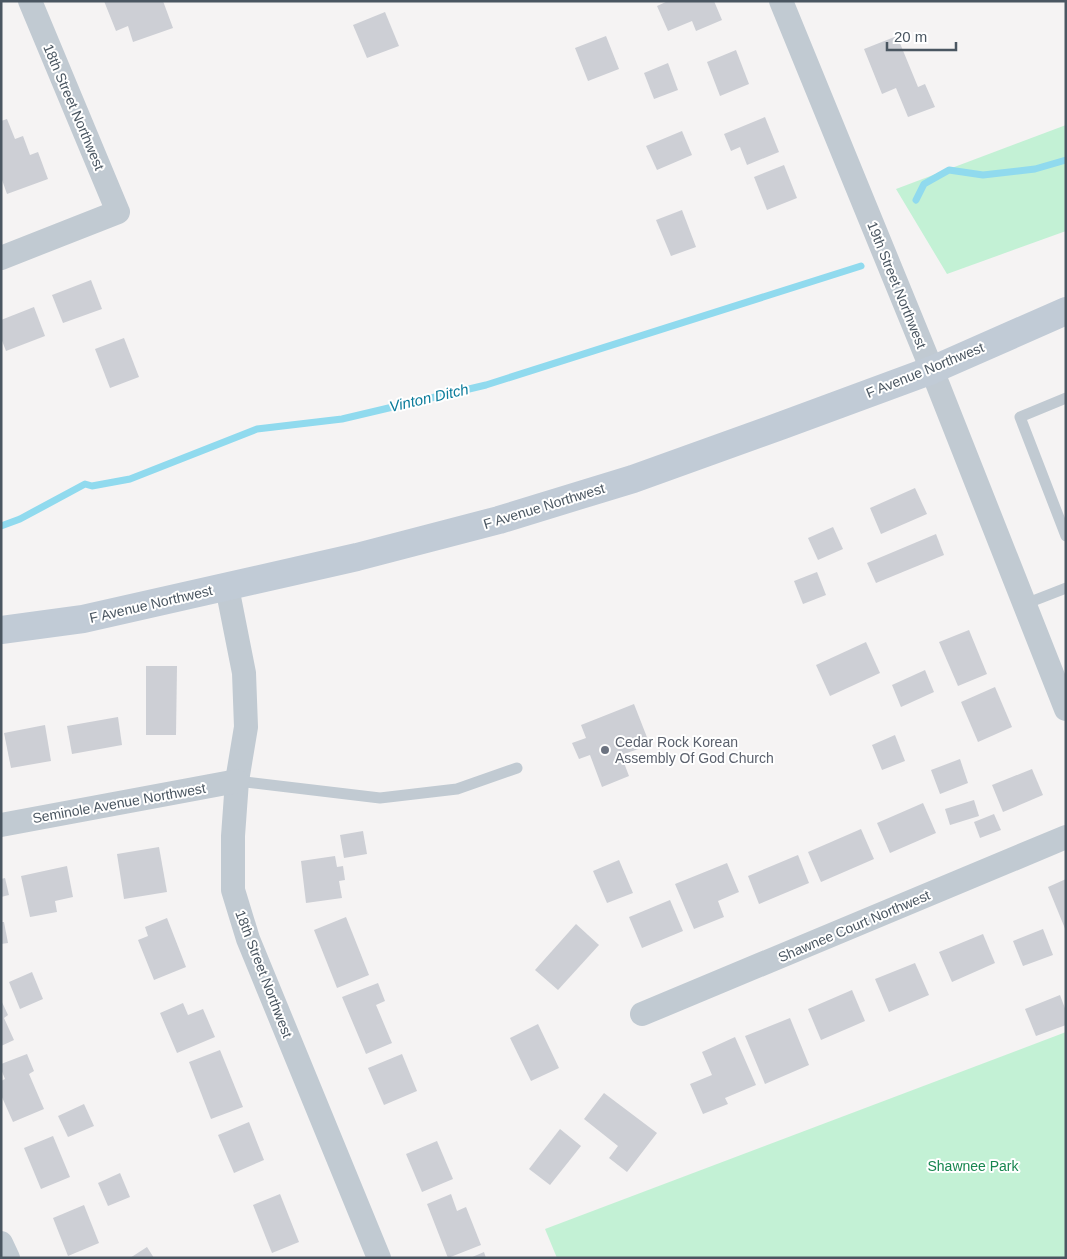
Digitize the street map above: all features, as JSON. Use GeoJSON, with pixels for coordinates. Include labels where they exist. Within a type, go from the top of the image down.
{"type":"FeatureCollection","features":[{"type":"Feature","properties":{"kind":"main road","name":"F Avenue Northwest"},"geometry":{"type":"LineString","coordinates":[[1,630],[83,619],[357,557],[509,517],[633,479],[932,370],[1066,311]]}},
{"type":"Feature","properties":{"kind":"street","name":"18th Street Northwest"},"geometry":{"type":"LineString","coordinates":[[1,258],[118,212],[30,1]]}},
{"type":"Feature","properties":{"kind":"street","name":"19th Street Northwest"},"geometry":{"type":"LineString","coordinates":[[781,1],[932,370],[1066,709]]}},
{"type":"Feature","properties":{"kind":"street","name":"18th Street Northwest"},"geometry":{"type":"LineString","coordinates":[[227,586],[244,672],[246,727],[237,782],[233,836],[233,890],[248,939],[379,1258]]}},
{"type":"Feature","properties":{"kind":"street","name":"Seminole Avenue Northwest"},"geometry":{"type":"LineString","coordinates":[[1,825],[237,782]]}},
{"type":"Feature","properties":{"kind":"street","name":"Shawnee Court Northwest"},"geometry":{"type":"LineString","coordinates":[[642,1014],[1066,837]]}},
{"type":"Feature","properties":{"kind":"street"},"geometry":{"type":"LineString","coordinates":[[1,1243],[8,1258]]}},
{"type":"Feature","properties":{"kind":"lane"},"geometry":{"type":"LineString","coordinates":[[1066,398],[1020,417],[1066,536]]}},
{"type":"Feature","properties":{"kind":"lane"},"geometry":{"type":"LineString","coordinates":[[1024,604],[1066,588]]}},
{"type":"Feature","properties":{"kind":"lane"},"geometry":{"type":"LineString","coordinates":[[237,782],[380,798],[457,788],[517,768]]}},
{"type":"Feature","properties":{"kind":"green space"},"geometry":{"type":"Polygon","coordinates":[[[1066,125],[1066,231],[947,274],[896,189],[1066,125]]]}},
{"type":"Feature","properties":{"kind":"green space","name":"Shawnee Park"},"geometry":{"type":"Polygon","coordinates":[[[1066,1032],[1066,1258],[557,1258],[545,1229],[1066,1032]]]}},
{"type":"Feature","properties":{"kind":"building"},"geometry":{"type":"Polygon","coordinates":[[[104,1],[163,1],[173,28],[133,42],[128,26],[116,31],[104,1]]]}},
{"type":"Feature","properties":{"kind":"building"},"geometry":{"type":"Polygon","coordinates":[[[668,1],[714,1],[722,20],[696,31],[692,21],[668,31],[657,6],[668,1]]]}},
{"type":"Feature","properties":{"kind":"building"},"geometry":{"type":"Polygon","coordinates":[[[385,12],[399,46],[367,58],[353,25],[385,12]]]}},
{"type":"Feature","properties":{"kind":"building"},"geometry":{"type":"Polygon","coordinates":[[[606,36],[619,69],[588,81],[575,48],[606,36]]]}},
{"type":"Feature","properties":{"kind":"building"},"geometry":{"type":"Polygon","coordinates":[[[897,36],[918,87],[925,84],[935,107],[908,117],[896,88],[882,94],[864,49],[897,36]]]}},
{"type":"Feature","properties":{"kind":"building"},"geometry":{"type":"Polygon","coordinates":[[[736,50],[749,84],[720,96],[707,62],[736,50]]]}},
{"type":"Feature","properties":{"kind":"building"},"geometry":{"type":"Polygon","coordinates":[[[668,63],[678,90],[654,99],[644,73],[668,63]]]}},
{"type":"Feature","properties":{"kind":"building"},"geometry":{"type":"Polygon","coordinates":[[[765,117],[779,152],[747,165],[740,147],[731,151],[724,134],[765,117]]]}},
{"type":"Feature","properties":{"kind":"building"},"geometry":{"type":"Polygon","coordinates":[[[7,119],[15,139],[23,136],[30,155],[38,152],[48,179],[7,194],[1,177],[1,121],[7,119]]]}},
{"type":"Feature","properties":{"kind":"building"},"geometry":{"type":"Polygon","coordinates":[[[682,131],[692,155],[657,170],[646,146],[682,131]]]}},
{"type":"Feature","properties":{"kind":"building"},"geometry":{"type":"Polygon","coordinates":[[[784,165],[797,198],[767,210],[754,177],[784,165]]]}},
{"type":"Feature","properties":{"kind":"building"},"geometry":{"type":"Polygon","coordinates":[[[682,210],[696,247],[671,256],[656,220],[682,210]]]}},
{"type":"Feature","properties":{"kind":"building"},"geometry":{"type":"Polygon","coordinates":[[[91,280],[102,309],[63,323],[52,295],[91,280]]]}},
{"type":"Feature","properties":{"kind":"building"},"geometry":{"type":"Polygon","coordinates":[[[34,307],[45,336],[6,351],[1,338],[1,320],[34,307]]]}},
{"type":"Feature","properties":{"kind":"building"},"geometry":{"type":"Polygon","coordinates":[[[124,338],[139,377],[110,388],[95,349],[124,338]]]}},
{"type":"Feature","properties":{"kind":"building"},"geometry":{"type":"Polygon","coordinates":[[[915,488],[927,514],[881,534],[870,508],[915,488]]]}},
{"type":"Feature","properties":{"kind":"building"},"geometry":{"type":"Polygon","coordinates":[[[833,527],[843,549],[818,560],[808,538],[833,527]]]}},
{"type":"Feature","properties":{"kind":"building"},"geometry":{"type":"Polygon","coordinates":[[[936,534],[944,555],[876,583],[867,563],[936,534]]]}},
{"type":"Feature","properties":{"kind":"building"},"geometry":{"type":"Polygon","coordinates":[[[817,572],[826,595],[803,604],[794,581],[817,572]]]}},
{"type":"Feature","properties":{"kind":"building"},"geometry":{"type":"Polygon","coordinates":[[[969,630],[987,674],[958,686],[939,642],[969,630]]]}},
{"type":"Feature","properties":{"kind":"building"},"geometry":{"type":"Polygon","coordinates":[[[866,642],[880,673],[830,696],[816,665],[866,642]]]}},
{"type":"Feature","properties":{"kind":"building"},"geometry":{"type":"Polygon","coordinates":[[[146,666],[177,666],[176,735],[146,735],[146,666]]]}},
{"type":"Feature","properties":{"kind":"building"},"geometry":{"type":"Polygon","coordinates":[[[925,670],[934,692],[901,707],[892,685],[925,670]]]}},
{"type":"Feature","properties":{"kind":"building"},"geometry":{"type":"Polygon","coordinates":[[[995,687],[1012,727],[978,742],[961,702],[995,687]]]}},
{"type":"Feature","properties":{"kind":"building","name":"Cedar Rock Korean Assembly Of God Church"},"geometry":{"type":"Polygon","coordinates":[[[634,704],[650,745],[621,755],[629,776],[602,787],[590,755],[579,759],[572,743],[586,738],[581,725],[634,704]]]}},
{"type":"Feature","properties":{"kind":"building"},"geometry":{"type":"Polygon","coordinates":[[[118,717],[122,745],[72,754],[67,726],[118,717]]]}},
{"type":"Feature","properties":{"kind":"building"},"geometry":{"type":"Polygon","coordinates":[[[45,725],[51,761],[11,768],[4,733],[45,725]]]}},
{"type":"Feature","properties":{"kind":"building"},"geometry":{"type":"Polygon","coordinates":[[[895,735],[905,761],[882,770],[872,745],[895,735]]]}},
{"type":"Feature","properties":{"kind":"building"},"geometry":{"type":"Polygon","coordinates":[[[960,759],[968,783],[940,794],[931,770],[960,759]]]}},
{"type":"Feature","properties":{"kind":"building"},"geometry":{"type":"Polygon","coordinates":[[[1032,769],[1043,795],[1003,812],[992,785],[1032,769]]]}},
{"type":"Feature","properties":{"kind":"building"},"geometry":{"type":"Polygon","coordinates":[[[974,800],[979,816],[950,825],[945,809],[974,800]]]}},
{"type":"Feature","properties":{"kind":"building"},"geometry":{"type":"Polygon","coordinates":[[[923,803],[936,833],[890,853],[877,823],[923,803]]]}},
{"type":"Feature","properties":{"kind":"building"},"geometry":{"type":"Polygon","coordinates":[[[994,814],[1001,830],[980,838],[974,822],[994,814]]]}},
{"type":"Feature","properties":{"kind":"building"},"geometry":{"type":"Polygon","coordinates":[[[861,829],[874,859],[821,882],[808,852],[861,829]]]}},
{"type":"Feature","properties":{"kind":"building"},"geometry":{"type":"Polygon","coordinates":[[[363,831],[367,854],[344,858],[340,835],[363,831]]]}},
{"type":"Feature","properties":{"kind":"building"},"geometry":{"type":"Polygon","coordinates":[[[159,847],[167,892],[124,899],[117,854],[159,847]]]}},
{"type":"Feature","properties":{"kind":"building"},"geometry":{"type":"Polygon","coordinates":[[[798,855],[809,883],[759,904],[748,876],[798,855]]]}},
{"type":"Feature","properties":{"kind":"building"},"geometry":{"type":"Polygon","coordinates":[[[335,856],[337,867],[343,866],[345,880],[339,881],[342,898],[306,903],[301,861],[335,856]]]}},
{"type":"Feature","properties":{"kind":"building"},"geometry":{"type":"Polygon","coordinates":[[[619,860],[633,893],[607,903],[593,871],[619,860]]]}},
{"type":"Feature","properties":{"kind":"building"},"geometry":{"type":"Polygon","coordinates":[[[727,863],[739,892],[718,901],[724,917],[694,929],[675,884],[727,863]]]}},
{"type":"Feature","properties":{"kind":"building"},"geometry":{"type":"Polygon","coordinates":[[[67,866],[73,897],[55,901],[57,912],[30,917],[21,876],[67,866]]]}},
{"type":"Feature","properties":{"kind":"building"},"geometry":{"type":"Polygon","coordinates":[[[5,878],[9,895],[1,897],[1,879],[5,878]]]}},
{"type":"Feature","properties":{"kind":"building"},"geometry":{"type":"Polygon","coordinates":[[[1066,879],[1066,931],[1048,887],[1066,879]]]}},
{"type":"Feature","properties":{"kind":"building"},"geometry":{"type":"Polygon","coordinates":[[[670,900],[683,931],[642,948],[629,917],[670,900]]]}},
{"type":"Feature","properties":{"kind":"building"},"geometry":{"type":"Polygon","coordinates":[[[346,917],[369,975],[337,988],[314,930],[346,917]]]}},
{"type":"Feature","properties":{"kind":"building"},"geometry":{"type":"Polygon","coordinates":[[[167,918],[186,967],[154,980],[138,940],[148,936],[145,927],[167,918]]]}},
{"type":"Feature","properties":{"kind":"building"},"geometry":{"type":"Polygon","coordinates":[[[1,922],[4,922],[8,943],[1,944],[1,922]]]}},
{"type":"Feature","properties":{"kind":"building"},"geometry":{"type":"Polygon","coordinates":[[[576,924],[599,945],[558,990],[535,970],[576,924]]]}},
{"type":"Feature","properties":{"kind":"building"},"geometry":{"type":"Polygon","coordinates":[[[1043,929],[1053,955],[1023,966],[1013,941],[1043,929]]]}},
{"type":"Feature","properties":{"kind":"building"},"geometry":{"type":"Polygon","coordinates":[[[983,934],[995,963],[952,982],[939,952],[983,934]]]}},
{"type":"Feature","properties":{"kind":"building"},"geometry":{"type":"Polygon","coordinates":[[[915,963],[929,995],[889,1012],[875,979],[915,963]]]}},
{"type":"Feature","properties":{"kind":"building"},"geometry":{"type":"Polygon","coordinates":[[[32,972],[43,999],[20,1009],[9,982],[32,972]]]}},
{"type":"Feature","properties":{"kind":"building"},"geometry":{"type":"Polygon","coordinates":[[[378,983],[385,1001],[376,1005],[392,1043],[366,1054],[342,997],[378,983]]]}},
{"type":"Feature","properties":{"kind":"building"},"geometry":{"type":"Polygon","coordinates":[[[852,990],[865,1021],[821,1040],[808,1009],[852,990]]]}},
{"type":"Feature","properties":{"kind":"building"},"geometry":{"type":"Polygon","coordinates":[[[1060,995],[1066,1011],[1066,1025],[1036,1036],[1025,1009],[1060,995]]]}},
{"type":"Feature","properties":{"kind":"building"},"geometry":{"type":"Polygon","coordinates":[[[1,1000],[8,1015],[4,1018],[14,1040],[1,1046],[1,1000]]]}},
{"type":"Feature","properties":{"kind":"building"},"geometry":{"type":"Polygon","coordinates":[[[183,1003],[188,1015],[203,1009],[215,1037],[177,1053],[160,1013],[183,1003]]]}},
{"type":"Feature","properties":{"kind":"building"},"geometry":{"type":"Polygon","coordinates":[[[790,1018],[809,1065],[765,1084],[745,1036],[790,1018]]]}},
{"type":"Feature","properties":{"kind":"building"},"geometry":{"type":"Polygon","coordinates":[[[538,1024],[559,1068],[531,1081],[510,1038],[538,1024]]]}},
{"type":"Feature","properties":{"kind":"building"},"geometry":{"type":"Polygon","coordinates":[[[735,1037],[756,1085],[725,1098],[728,1104],[703,1114],[690,1084],[712,1075],[702,1052],[735,1037]]]}},
{"type":"Feature","properties":{"kind":"building"},"geometry":{"type":"Polygon","coordinates":[[[220,1050],[243,1107],[211,1119],[189,1062],[220,1050]]]}},
{"type":"Feature","properties":{"kind":"building"},"geometry":{"type":"Polygon","coordinates":[[[27,1054],[34,1071],[29,1074],[44,1109],[13,1122],[1,1095],[1,1081],[5,1079],[1,1064],[27,1054]]]}},
{"type":"Feature","properties":{"kind":"building"},"geometry":{"type":"Polygon","coordinates":[[[402,1054],[417,1091],[384,1105],[368,1068],[402,1054]]]}},
{"type":"Feature","properties":{"kind":"building"},"geometry":{"type":"Polygon","coordinates":[[[604,1093],[657,1133],[627,1172],[609,1158],[618,1146],[584,1119],[604,1093]]]}},
{"type":"Feature","properties":{"kind":"building"},"geometry":{"type":"Polygon","coordinates":[[[84,1104],[94,1126],[68,1137],[58,1116],[84,1104]]]}},
{"type":"Feature","properties":{"kind":"building"},"geometry":{"type":"Polygon","coordinates":[[[249,1122],[264,1160],[234,1173],[218,1135],[249,1122]]]}},
{"type":"Feature","properties":{"kind":"building"},"geometry":{"type":"Polygon","coordinates":[[[560,1129],[581,1146],[550,1185],[529,1169],[560,1129]]]}},
{"type":"Feature","properties":{"kind":"building"},"geometry":{"type":"Polygon","coordinates":[[[53,1136],[70,1177],[41,1189],[24,1148],[53,1136]]]}},
{"type":"Feature","properties":{"kind":"building"},"geometry":{"type":"Polygon","coordinates":[[[437,1141],[453,1179],[422,1192],[406,1154],[437,1141]]]}},
{"type":"Feature","properties":{"kind":"building"},"geometry":{"type":"Polygon","coordinates":[[[120,1173],[130,1197],[108,1206],[98,1183],[120,1173]]]}},
{"type":"Feature","properties":{"kind":"building"},"geometry":{"type":"Polygon","coordinates":[[[280,1194],[299,1242],[272,1253],[253,1205],[280,1194]]]}},
{"type":"Feature","properties":{"kind":"building"},"geometry":{"type":"Polygon","coordinates":[[[451,1194],[457,1211],[466,1207],[481,1245],[448,1258],[427,1204],[451,1194]]]}},
{"type":"Feature","properties":{"kind":"building"},"geometry":{"type":"Polygon","coordinates":[[[84,1205],[99,1243],[68,1256],[53,1218],[84,1205]]]}},
{"type":"Feature","properties":{"kind":"building"},"geometry":{"type":"Polygon","coordinates":[[[147,1247],[154,1258],[130,1258],[147,1247]]]}},
{"type":"Feature","properties":{"kind":"building"},"geometry":{"type":"Polygon","coordinates":[[[484,1252],[486,1258],[470,1258],[484,1252]]]}},
{"type":"Feature","properties":{"kind":"waterway","name":"Vinton Ditch"},"geometry":{"type":"LineString","coordinates":[[916,200],[924,184],[949,170],[983,175],[1035,169],[1066,160]]}},
{"type":"Feature","properties":{"kind":"waterway","name":"Vinton Ditch"},"geometry":{"type":"LineString","coordinates":[[1,526],[20,519],[85,484],[92,486],[130,479],[257,429],[342,419],[486,385],[861,266]]}},
{"type":"Feature","properties":{"kind":"place","name":"Cedar Rock Korean Assembly Of God Church"},"geometry":{"type":"Point","coordinates":[605,750]}}]}
